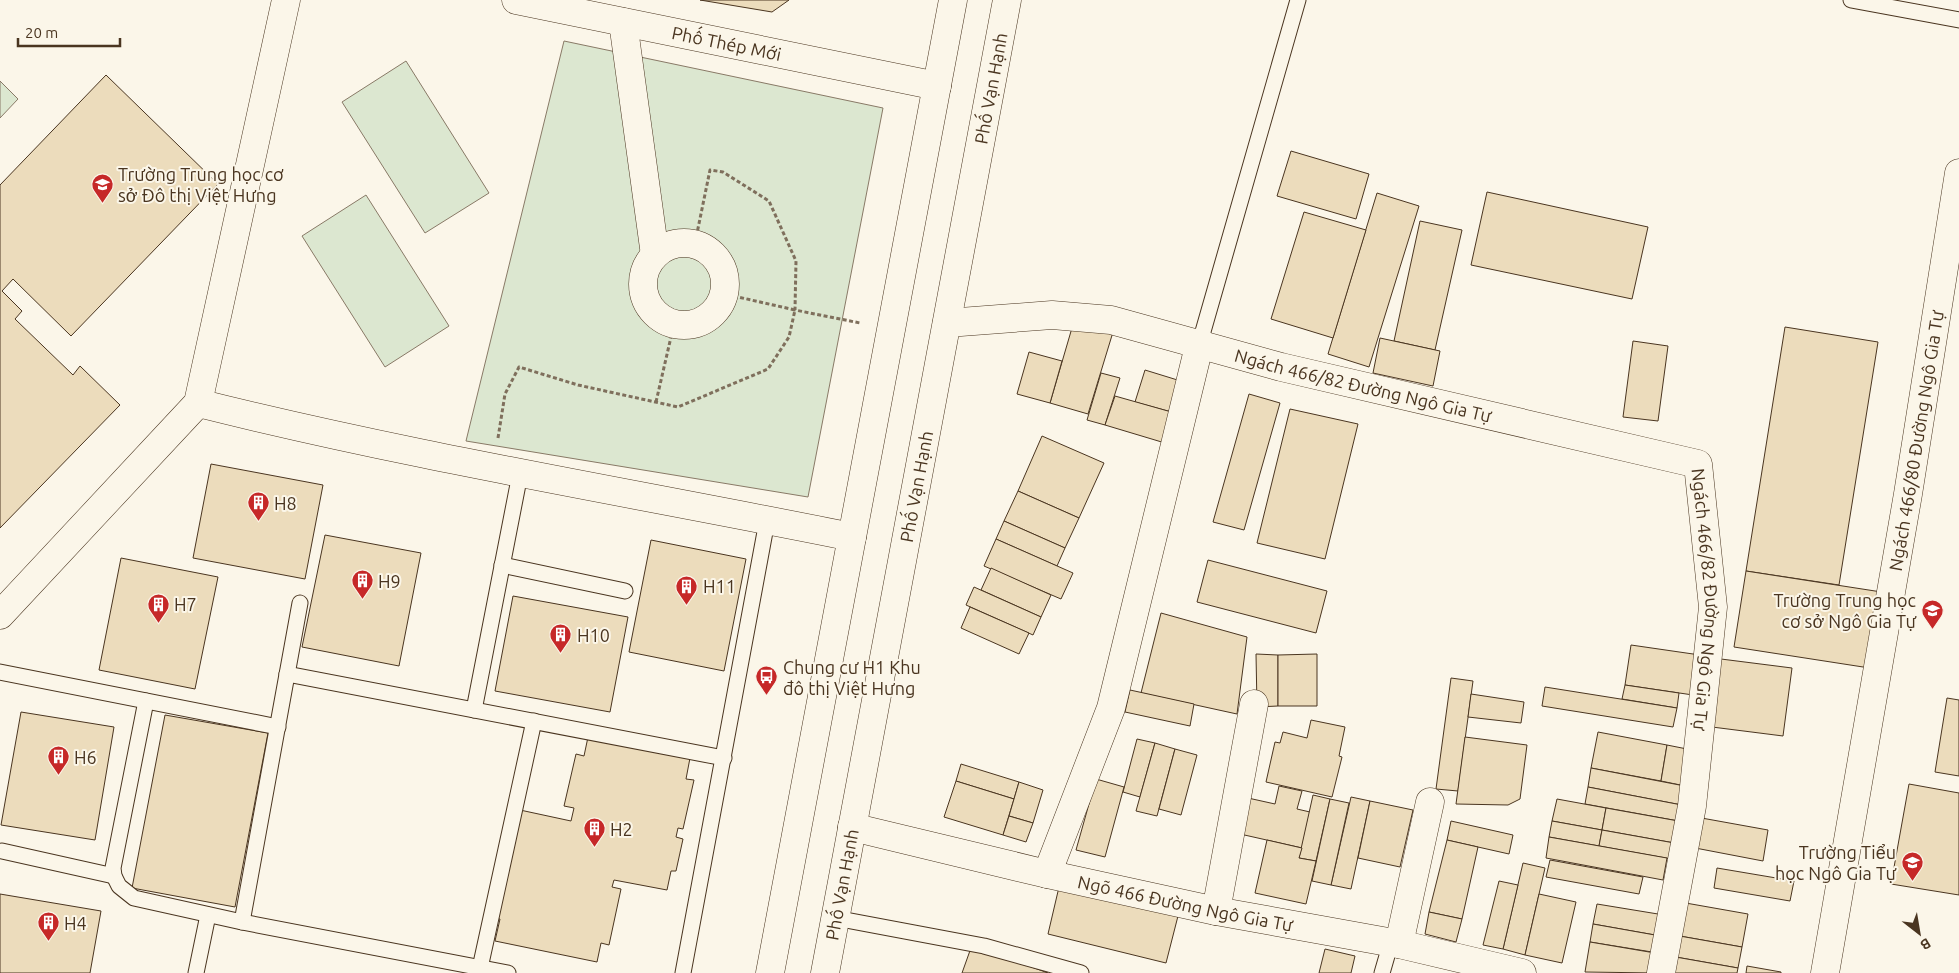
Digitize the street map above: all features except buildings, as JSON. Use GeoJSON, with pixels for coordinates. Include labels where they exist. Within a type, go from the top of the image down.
{"type":"FeatureCollection","features":[{"type":"Feature","properties":{"kind":"street"},"geometry":{"type":"LineString","coordinates":[[0,615],[198,403],[286,0]]}},
{"type":"Feature","properties":{"kind":"street","name":"Phố Thép Mới"},"geometry":{"type":"LineString","coordinates":[[516,0],[551,4],[624,22],[937,86]]}},
{"type":"Feature","properties":{"kind":"street"},"geometry":{"type":"LineString","coordinates":[[770,973],[953,0]]}},
{"type":"Feature","properties":{"kind":"street","name":"Phố Vạn Hạnh"},"geometry":{"type":"LineString","coordinates":[[824,973],[1007,0]]}},
{"type":"Feature","properties":{"kind":"street"},"geometry":{"type":"LineString","coordinates":[[624,22],[655,255]]}},
{"type":"Feature","properties":{"kind":"street","name":"Ngách 466/80 Đường Ngô Gia Tự"},"geometry":{"type":"LineString","coordinates":[[1826,973],[1908,494],[1959,174]]}},
{"type":"Feature","properties":{"kind":"street"},"geometry":{"type":"LineString","coordinates":[[673,244],[695,244],[713,254],[717,260],[724,272],[725,294],[714,312],[708,316],[696,323],[674,324],[656,314],[644,295],[644,274],[655,255],[673,244]]}},
{"type":"Feature","properties":{"kind":"street"},"geometry":{"type":"LineString","coordinates":[[947,323],[1062,316],[1111,320],[1200,342],[1111,708],[1047,874]]}},
{"type":"Feature","properties":{"kind":"street","name":"Ngách 466/82 Đường Ngô Gia Tự"},"geometry":{"type":"LineString","coordinates":[[1200,342],[1281,367],[1698,464],[1713,607],[1692,806],[1661,973]]}},
{"type":"Feature","properties":{"kind":"street"},"geometry":{"type":"LineString","coordinates":[[198,403],[318,433],[852,538]]}},
{"type":"Feature","properties":{"kind":"street"},"geometry":{"type":"LineString","coordinates":[[1216,911],[1254,704]]}},
{"type":"Feature","properties":{"kind":"street"},"geometry":{"type":"LineString","coordinates":[[1395,943],[1430,802]]}},
{"type":"Feature","properties":{"kind":"street","name":"Ngõ 466 Đường Ngô Gia Tự"},"geometry":{"type":"LineString","coordinates":[[852,828],[1216,911],[1395,943],[1455,965],[1519,973]]}},
{"type":"Feature","properties":{"kind":"lane"},"geometry":{"type":"LineString","coordinates":[[1200,342],[1298,0]]}},
{"type":"Feature","properties":{"kind":"lane"},"geometry":{"type":"LineString","coordinates":[[1851,0],[1959,20]]}},
{"type":"Feature","properties":{"kind":"lane"},"geometry":{"type":"LineString","coordinates":[[474,710],[520,474]]}},
{"type":"Feature","properties":{"kind":"lane"},"geometry":{"type":"LineString","coordinates":[[684,973],[767,521]]}},
{"type":"Feature","properties":{"kind":"lane"},"geometry":{"type":"LineString","coordinates":[[502,565],[625,591]]}},
{"type":"Feature","properties":{"kind":"lane"},"geometry":{"type":"LineString","coordinates":[[242,922],[300,603]]}},
{"type":"Feature","properties":{"kind":"lane"},"geometry":{"type":"LineString","coordinates":[[0,672],[278,727]]}},
{"type":"Feature","properties":{"kind":"lane"},"geometry":{"type":"LineString","coordinates":[[287,674],[724,758]]}},
{"type":"Feature","properties":{"kind":"lane"},"geometry":{"type":"LineString","coordinates":[[146,701],[113,868],[114,876],[119,886],[134,898],[242,922],[508,973]]}},
{"type":"Feature","properties":{"kind":"lane"},"geometry":{"type":"LineString","coordinates":[[480,968],[534,722]]}},
{"type":"Feature","properties":{"kind":"lane"},"geometry":{"type":"LineString","coordinates":[[2,852],[114,876]]}},
{"type":"Feature","properties":{"kind":"lane"},"geometry":{"type":"LineString","coordinates":[[196,973],[208,915]]}},
{"type":"Feature","properties":{"kind":"lane"},"geometry":{"type":"LineString","coordinates":[[835,918],[984,946],[1081,973]]}},
{"type":"Feature","properties":{"kind":"lane"},"geometry":{"type":"LineString","coordinates":[[1382,973],[1395,943]]}},
{"type":"Feature","properties":{"kind":"path"},"geometry":{"type":"LineString","coordinates":[[494,469],[505,394],[519,367],[578,384],[678,407],[768,369],[788,337],[795,310],[796,261],[769,200],[723,172],[710,170],[695,244]]}},
{"type":"Feature","properties":{"kind":"path"},"geometry":{"type":"LineString","coordinates":[[725,294],[891,329]]}},
{"type":"Feature","properties":{"kind":"path"},"geometry":{"type":"LineString","coordinates":[[656,402],[674,324]]}},
{"type":"Feature","properties":{"kind":"green space"},"geometry":{"type":"Polygon","coordinates":[[[564,41],[883,108],[808,497],[466,441],[564,41]]]}},
{"type":"Feature","properties":{"kind":"green space"},"geometry":{"type":"Polygon","coordinates":[[[406,61],[489,193],[425,233],[342,102],[406,61]]]}},
{"type":"Feature","properties":{"kind":"green space"},"geometry":{"type":"Polygon","coordinates":[[[0,81],[18,99],[0,118],[0,81]]]}},
{"type":"Feature","properties":{"kind":"green space"},"geometry":{"type":"Polygon","coordinates":[[[366,195],[449,326],[385,367],[302,236],[366,195]]]}},
{"type":"Feature","properties":{"kind":"place","name":"Trường Trung học cơ sở Đô thị Việt Hưng"},"geometry":{"type":"Point","coordinates":[102,203]}},
{"type":"Feature","properties":{"kind":"place","name":"H8"},"geometry":{"type":"Point","coordinates":[258,522]}},
{"type":"Feature","properties":{"kind":"place","name":"H9"},"geometry":{"type":"Point","coordinates":[362,600]}},
{"type":"Feature","properties":{"kind":"place","name":"H11"},"geometry":{"type":"Point","coordinates":[687,605]}},
{"type":"Feature","properties":{"kind":"place","name":"H7"},"geometry":{"type":"Point","coordinates":[158,623]}},
{"type":"Feature","properties":{"kind":"place","name":"Trường Trung học cơ sở Ngô Gia Tự"},"geometry":{"type":"Point","coordinates":[1932,629]}},
{"type":"Feature","properties":{"kind":"place","name":"H10"},"geometry":{"type":"Point","coordinates":[561,654]}},
{"type":"Feature","properties":{"kind":"place","name":"Chung cư H1 Khu đô thị Việt Hưng"},"geometry":{"type":"Point","coordinates":[767,696]}},
{"type":"Feature","properties":{"kind":"place","name":"H6"},"geometry":{"type":"Point","coordinates":[58,776]}},
{"type":"Feature","properties":{"kind":"place","name":"H2"},"geometry":{"type":"Point","coordinates":[594,848]}},
{"type":"Feature","properties":{"kind":"place","name":"Trường Tiểu học Ngô Gia Tự"},"geometry":{"type":"Point","coordinates":[1912,881]}},
{"type":"Feature","properties":{"kind":"place","name":"H4"},"geometry":{"type":"Point","coordinates":[48,942]}}]}
